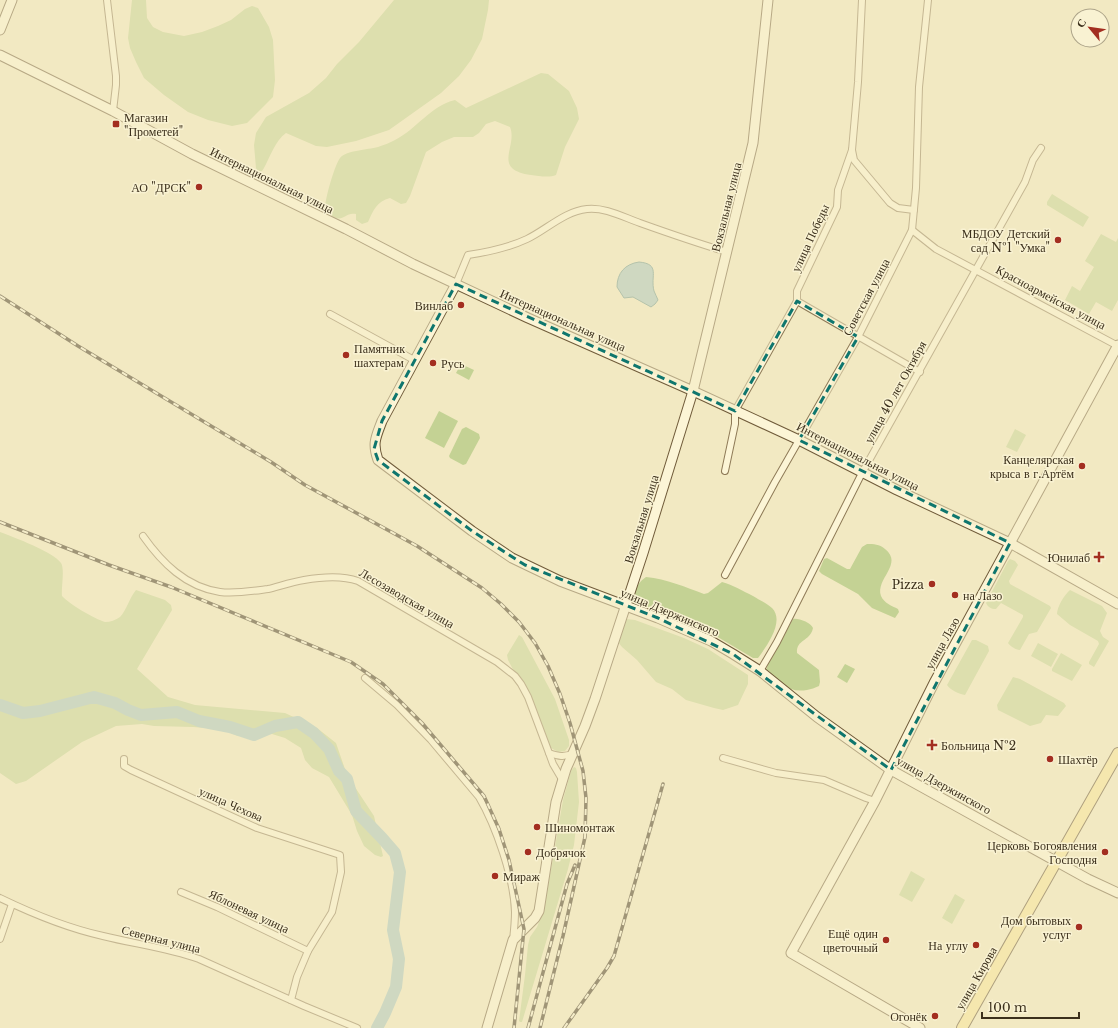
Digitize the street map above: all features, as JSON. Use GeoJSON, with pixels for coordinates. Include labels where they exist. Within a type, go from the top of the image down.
{"type":"FeatureCollection","features":[{"type":"Feature","properties":{"kind":"main road"},"geometry":{"type":"LineString","coordinates":[[0,30],[12,0]]}},
{"type":"Feature","properties":{"kind":"main road","name":"Вокзальная улица"},"geometry":{"type":"LineString","coordinates":[[487,1028],[514,940],[535,918],[539,911],[556,802],[585,726],[626,606],[693,391],[753,143],[768,0]]}},
{"type":"Feature","properties":{"kind":"main road","name":"Интернациональная улица"},"geometry":{"type":"LineString","coordinates":[[0,55],[112,111],[192,154],[456,284],[799,440],[862,473],[1010,543],[1118,604]]}},
{"type":"Feature","properties":{"kind":"main road","name":"улица Дзержинского"},"geometry":{"type":"LineString","coordinates":[[456,284],[414,360],[375,438],[374,449],[378,460],[472,531],[512,558],[560,581],[700,635],[760,671],[817,717],[891,770],[1058,862],[1118,893]]}},
{"type":"Feature","properties":{"kind":"main road","name":"улица Лазо"},"geometry":{"type":"LineString","coordinates":[[920,1028],[791,953],[875,800],[919,712],[1010,543],[1118,346]]}},
{"type":"Feature","properties":{"kind":"main road","name":"улица Кирова"},"geometry":{"type":"LineString","coordinates":[[962,1028],[1058,862],[1118,753]]}},
{"type":"Feature","properties":{"kind":"street"},"geometry":{"type":"LineString","coordinates":[[107,0],[116,76],[112,111]]}},
{"type":"Feature","properties":{"kind":"street","name":"улица Победы"},"geometry":{"type":"LineString","coordinates":[[725,470],[735,424],[735,411],[796,301],[797,291],[837,207],[838,190],[852,150],[858,82],[862,0]]}},
{"type":"Feature","properties":{"kind":"street","name":"Советская улица"},"geometry":{"type":"LineString","coordinates":[[725,575],[799,440],[858,337],[912,230],[919,88],[928,0]]}},
{"type":"Feature","properties":{"kind":"street","name":"улица 40 лет Октября"},"geometry":{"type":"LineString","coordinates":[[760,671],[781,636],[862,473],[920,372],[1025,182],[1033,160],[1041,148]]}},
{"type":"Feature","properties":{"kind":"street"},"geometry":{"type":"LineString","coordinates":[[852,150],[854,160],[890,203],[898,208],[914,210]]}},
{"type":"Feature","properties":{"kind":"street"},"geometry":{"type":"LineString","coordinates":[[456,284],[468,255],[501,249],[527,239],[571,214],[587,209],[613,213],[653,228],[727,252]]}},
{"type":"Feature","properties":{"kind":"street","name":"Красноармейская улица"},"geometry":{"type":"LineString","coordinates":[[912,230],[936,249],[1118,346]]}},
{"type":"Feature","properties":{"kind":"street"},"geometry":{"type":"LineString","coordinates":[[796,301],[920,372]]}},
{"type":"Feature","properties":{"kind":"street"},"geometry":{"type":"LineString","coordinates":[[330,314],[414,360]]}},
{"type":"Feature","properties":{"kind":"street","name":"Лесозаводская улица"},"geometry":{"type":"LineString","coordinates":[[144,536],[157,555],[184,579],[200,587],[220,592],[239,592],[269,588],[322,577],[350,578],[358,581],[497,662],[515,676],[521,684],[528,697],[553,764],[563,781]]}},
{"type":"Feature","properties":{"kind":"street"},"geometry":{"type":"LineString","coordinates":[[365,678],[396,705],[431,740],[484,805],[496,835],[511,881],[515,911],[514,940]]}},
{"type":"Feature","properties":{"kind":"street"},"geometry":{"type":"LineString","coordinates":[[549,753],[561,757],[574,753]]}},
{"type":"Feature","properties":{"kind":"street"},"geometry":{"type":"LineString","coordinates":[[723,758],[776,773],[824,780],[866,798],[875,800]]}},
{"type":"Feature","properties":{"kind":"street","name":"улица Чехова"},"geometry":{"type":"LineString","coordinates":[[124,759],[124,766],[131,770],[243,822],[275,835],[340,855],[341,872],[332,912],[308,951]]}},
{"type":"Feature","properties":{"kind":"street","name":"Яблоневая улица"},"geometry":{"type":"LineString","coordinates":[[181,892],[217,907],[308,951]]}},
{"type":"Feature","properties":{"kind":"street","name":"Северная улица"},"geometry":{"type":"LineString","coordinates":[[0,898],[38,915],[79,930],[189,955],[357,1028]]}},
{"type":"Feature","properties":{"kind":"street"},"geometry":{"type":"LineString","coordinates":[[0,939],[12,904]]}},
{"type":"Feature","properties":{"kind":"street"},"geometry":{"type":"LineString","coordinates":[[291,1000],[297,977],[308,951]]}},
{"type":"Feature","properties":{"kind":"highlighted area"},"geometry":{"type":"Polygon","coordinates":[[[456,284],[735,411],[797,301],[858,337],[799,440],[1010,543],[891,770],[733,654],[658,618],[525,565],[472,531],[378,460],[374,449],[382,421],[456,284]]]}},
{"type":"Feature","properties":{"kind":"green space"},"geometry":{"type":"Polygon","coordinates":[[[132,0],[146,0],[147,18],[153,27],[163,32],[184,36],[202,32],[218,26],[231,20],[245,9],[252,6],[258,8],[269,27],[273,40],[275,80],[273,97],[247,123],[232,126],[208,120],[188,112],[164,95],[144,78],[136,62],[130,48],[128,38],[132,0]]]}},
{"type":"Feature","properties":{"kind":"green space"},"geometry":{"type":"Polygon","coordinates":[[[394,0],[489,0],[482,39],[471,60],[459,76],[441,93],[389,130],[356,141],[327,147],[316,146],[286,133],[276,145],[262,171],[258,172],[256,168],[254,145],[256,133],[266,117],[309,93],[326,78],[337,64],[359,42],[394,0]]]}},
{"type":"Feature","properties":{"kind":"green space"},"geometry":{"type":"Polygon","coordinates":[[[541,73],[548,74],[569,91],[577,108],[579,119],[565,147],[556,175],[547,177],[531,175],[519,172],[512,168],[508,156],[512,135],[510,127],[495,121],[486,124],[479,133],[473,137],[454,137],[442,142],[426,152],[406,203],[401,204],[390,198],[386,199],[376,207],[368,222],[362,224],[356,220],[356,214],[336,218],[325,210],[326,199],[333,175],[340,158],[343,155],[378,147],[393,141],[410,130],[431,112],[446,103],[455,100],[466,108],[541,73]]]}},
{"type":"Feature","properties":{"kind":"green space"},"geometry":{"type":"Polygon","coordinates":[[[1052,194],[1089,217],[1083,227],[1047,205],[1047,202],[1052,194]]]}},
{"type":"Feature","properties":{"kind":"green space"},"geometry":{"type":"Polygon","coordinates":[[[1101,234],[1116,242],[1118,238],[1118,300],[1112,311],[1096,302],[1089,314],[1065,300],[1072,286],[1080,291],[1094,267],[1085,261],[1101,234]]]}},
{"type":"Feature","properties":{"kind":"green space"},"geometry":{"type":"Polygon","coordinates":[[[461,364],[474,370],[469,380],[456,373],[461,364]]]}},
{"type":"Feature","properties":{"kind":"green space"},"geometry":{"type":"Polygon","coordinates":[[[439,411],[458,421],[444,448],[425,438],[439,411]]]}},
{"type":"Feature","properties":{"kind":"green space"},"geometry":{"type":"Polygon","coordinates":[[[466,427],[479,434],[480,438],[466,464],[463,465],[449,456],[462,429],[466,427]]]}},
{"type":"Feature","properties":{"kind":"green space"},"geometry":{"type":"Polygon","coordinates":[[[1015,429],[1026,435],[1017,452],[1006,447],[1015,429]]]}},
{"type":"Feature","properties":{"kind":"green space"},"geometry":{"type":"Polygon","coordinates":[[[0,532],[33,545],[57,559],[61,563],[63,570],[62,596],[89,615],[105,622],[115,620],[120,617],[136,590],[165,600],[171,605],[172,610],[137,669],[168,697],[195,705],[285,713],[317,728],[336,743],[347,775],[374,816],[383,856],[381,857],[375,855],[364,846],[352,815],[329,777],[312,768],[305,760],[301,748],[285,738],[272,734],[238,736],[221,729],[154,726],[142,724],[116,726],[82,742],[26,781],[16,784],[0,773],[0,532]]]}},
{"type":"Feature","properties":{"kind":"green space"},"geometry":{"type":"Polygon","coordinates":[[[867,544],[881,546],[890,555],[892,560],[891,566],[880,590],[884,601],[898,609],[899,612],[895,618],[872,608],[858,594],[819,571],[824,559],[827,558],[847,569],[850,569],[862,547],[867,544]]]}},
{"type":"Feature","properties":{"kind":"green space"},"geometry":{"type":"Polygon","coordinates":[[[1010,559],[1015,561],[1018,565],[1009,581],[1010,584],[1050,606],[1051,608],[1037,632],[1029,634],[1020,650],[1013,648],[1008,643],[1023,615],[1001,603],[996,609],[993,609],[986,603],[1010,559]]]}},
{"type":"Feature","properties":{"kind":"green space"},"geometry":{"type":"Polygon","coordinates":[[[646,577],[669,581],[704,594],[708,593],[722,582],[734,586],[765,603],[776,613],[776,626],[770,640],[758,658],[753,658],[716,636],[636,602],[636,588],[646,577]]]}},
{"type":"Feature","properties":{"kind":"green space"},"geometry":{"type":"Polygon","coordinates":[[[1070,590],[1102,606],[1107,613],[1100,631],[1103,637],[1109,641],[1094,667],[1089,664],[1089,662],[1099,644],[1098,641],[1070,625],[1057,614],[1061,601],[1070,590]]]}},
{"type":"Feature","properties":{"kind":"green space"},"geometry":{"type":"Polygon","coordinates":[[[626,619],[635,620],[684,638],[708,649],[748,675],[748,684],[738,705],[723,710],[714,708],[686,700],[672,689],[656,682],[637,660],[618,642],[623,623],[626,619]]]}},
{"type":"Feature","properties":{"kind":"green space"},"geometry":{"type":"Polygon","coordinates":[[[793,619],[804,621],[810,624],[813,628],[809,636],[797,648],[797,653],[819,670],[819,686],[807,690],[800,691],[790,689],[781,684],[766,670],[793,619]]]}},
{"type":"Feature","properties":{"kind":"green space"},"geometry":{"type":"Polygon","coordinates":[[[519,635],[522,637],[555,699],[569,740],[569,746],[565,751],[558,752],[546,745],[528,698],[508,660],[507,655],[519,635]]]}},
{"type":"Feature","properties":{"kind":"green space"},"geometry":{"type":"Polygon","coordinates":[[[972,640],[976,640],[988,646],[989,651],[965,695],[955,692],[947,685],[972,640]]]}},
{"type":"Feature","properties":{"kind":"green space"},"geometry":{"type":"Polygon","coordinates":[[[1038,643],[1058,654],[1051,667],[1031,656],[1038,643]]]}},
{"type":"Feature","properties":{"kind":"green space"},"geometry":{"type":"Polygon","coordinates":[[[1061,653],[1082,665],[1072,681],[1052,671],[1061,653]]]}},
{"type":"Feature","properties":{"kind":"green space"},"geometry":{"type":"Polygon","coordinates":[[[845,664],[855,669],[847,683],[837,677],[845,664]]]}},
{"type":"Feature","properties":{"kind":"green space"},"geometry":{"type":"Polygon","coordinates":[[[1013,677],[1020,679],[1064,703],[1066,706],[1058,716],[1046,715],[1041,723],[1030,726],[998,710],[997,705],[1013,677]]]}},
{"type":"Feature","properties":{"kind":"green space"},"geometry":{"type":"Polygon","coordinates":[[[574,767],[576,768],[577,772],[579,802],[574,845],[522,1022],[520,1022],[528,945],[530,937],[537,927],[541,917],[563,800],[571,771],[574,767]]]}},
{"type":"Feature","properties":{"kind":"green space"},"geometry":{"type":"Polygon","coordinates":[[[911,871],[925,879],[912,902],[899,895],[911,871]]]}},
{"type":"Feature","properties":{"kind":"green space"},"geometry":{"type":"Polygon","coordinates":[[[955,894],[965,900],[952,924],[942,918],[955,894]]]}},
{"type":"Feature","properties":{"kind":"water"},"geometry":{"type":"Polygon","coordinates":[[[639,262],[646,263],[652,268],[653,286],[658,300],[651,307],[633,297],[624,298],[617,287],[620,273],[626,267],[639,262]]]}},
{"type":"Feature","properties":{"kind":"waterway"},"geometry":{"type":"LineString","coordinates":[[0,705],[23,713],[40,711],[94,697],[115,703],[141,715],[177,712],[199,721],[230,727],[254,735],[275,726],[298,722],[314,733],[329,749],[339,771],[347,779],[356,811],[395,853],[400,872],[393,930],[399,959],[396,987],[377,1028]]}},
{"type":"Feature","properties":{"kind":"railway"},"geometry":{"type":"LineString","coordinates":[[0,296],[78,346],[271,462],[305,485],[417,546],[482,588],[519,622],[535,643],[548,666],[570,723],[583,771],[586,798],[585,837],[563,936],[540,1028]]}},
{"type":"Feature","properties":{"kind":"railway"},"geometry":{"type":"LineString","coordinates":[[0,522],[109,565],[171,587],[351,662],[383,684],[422,723],[484,796],[499,829],[509,860],[524,929],[514,1028]]}},
{"type":"Feature","properties":{"kind":"railway"},"geometry":{"type":"LineString","coordinates":[[564,1028],[614,956],[663,784]]}},
{"type":"Feature","properties":{"kind":"railway"},"geometry":{"type":"LineString","coordinates":[[528,1028],[567,884],[575,865]]}},
{"type":"Feature","properties":{"kind":"place","name":"Магазин \"Прометей\""},"geometry":{"type":"Point","coordinates":[116,124]}},
{"type":"Feature","properties":{"kind":"place","name":"АО \"ДРСК\""},"geometry":{"type":"Point","coordinates":[199,187]}},
{"type":"Feature","properties":{"kind":"place","name":"МБДОУ Детский сад №1 \"Умка\""},"geometry":{"type":"Point","coordinates":[1058,240]}},
{"type":"Feature","properties":{"kind":"place","name":"Винлаб"},"geometry":{"type":"Point","coordinates":[461,305]}},
{"type":"Feature","properties":{"kind":"place","name":"Памятник шахтерам"},"geometry":{"type":"Point","coordinates":[346,355]}},
{"type":"Feature","properties":{"kind":"place","name":"Русь"},"geometry":{"type":"Point","coordinates":[433,363]}},
{"type":"Feature","properties":{"kind":"place","name":"Канцелярская крыса в г.Артём"},"geometry":{"type":"Point","coordinates":[1082,466]}},
{"type":"Feature","properties":{"kind":"place","name":"Юнилаб"},"geometry":{"type":"Point","coordinates":[1099,557]}},
{"type":"Feature","properties":{"kind":"place","name":"Pizza"},"geometry":{"type":"Point","coordinates":[932,584]}},
{"type":"Feature","properties":{"kind":"place","name":"на Лазо"},"geometry":{"type":"Point","coordinates":[955,595]}},
{"type":"Feature","properties":{"kind":"place","name":"Больница №2"},"geometry":{"type":"Point","coordinates":[932,745]}},
{"type":"Feature","properties":{"kind":"place","name":"Шахтёр"},"geometry":{"type":"Point","coordinates":[1050,759]}},
{"type":"Feature","properties":{"kind":"place","name":"Шиномонтаж"},"geometry":{"type":"Point","coordinates":[537,827]}},
{"type":"Feature","properties":{"kind":"place","name":"Добрячок"},"geometry":{"type":"Point","coordinates":[528,852]}},
{"type":"Feature","properties":{"kind":"place","name":"Церковь Богоявления Господня"},"geometry":{"type":"Point","coordinates":[1105,852]}},
{"type":"Feature","properties":{"kind":"place","name":"Мираж"},"geometry":{"type":"Point","coordinates":[495,876]}},
{"type":"Feature","properties":{"kind":"place","name":"Дом бытовых услуг"},"geometry":{"type":"Point","coordinates":[1079,927]}},
{"type":"Feature","properties":{"kind":"place","name":"Ещё один цветочный"},"geometry":{"type":"Point","coordinates":[886,940]}},
{"type":"Feature","properties":{"kind":"place","name":"На углу"},"geometry":{"type":"Point","coordinates":[976,945]}},
{"type":"Feature","properties":{"kind":"place","name":"Огонёк"},"geometry":{"type":"Point","coordinates":[935,1016]}}]}
